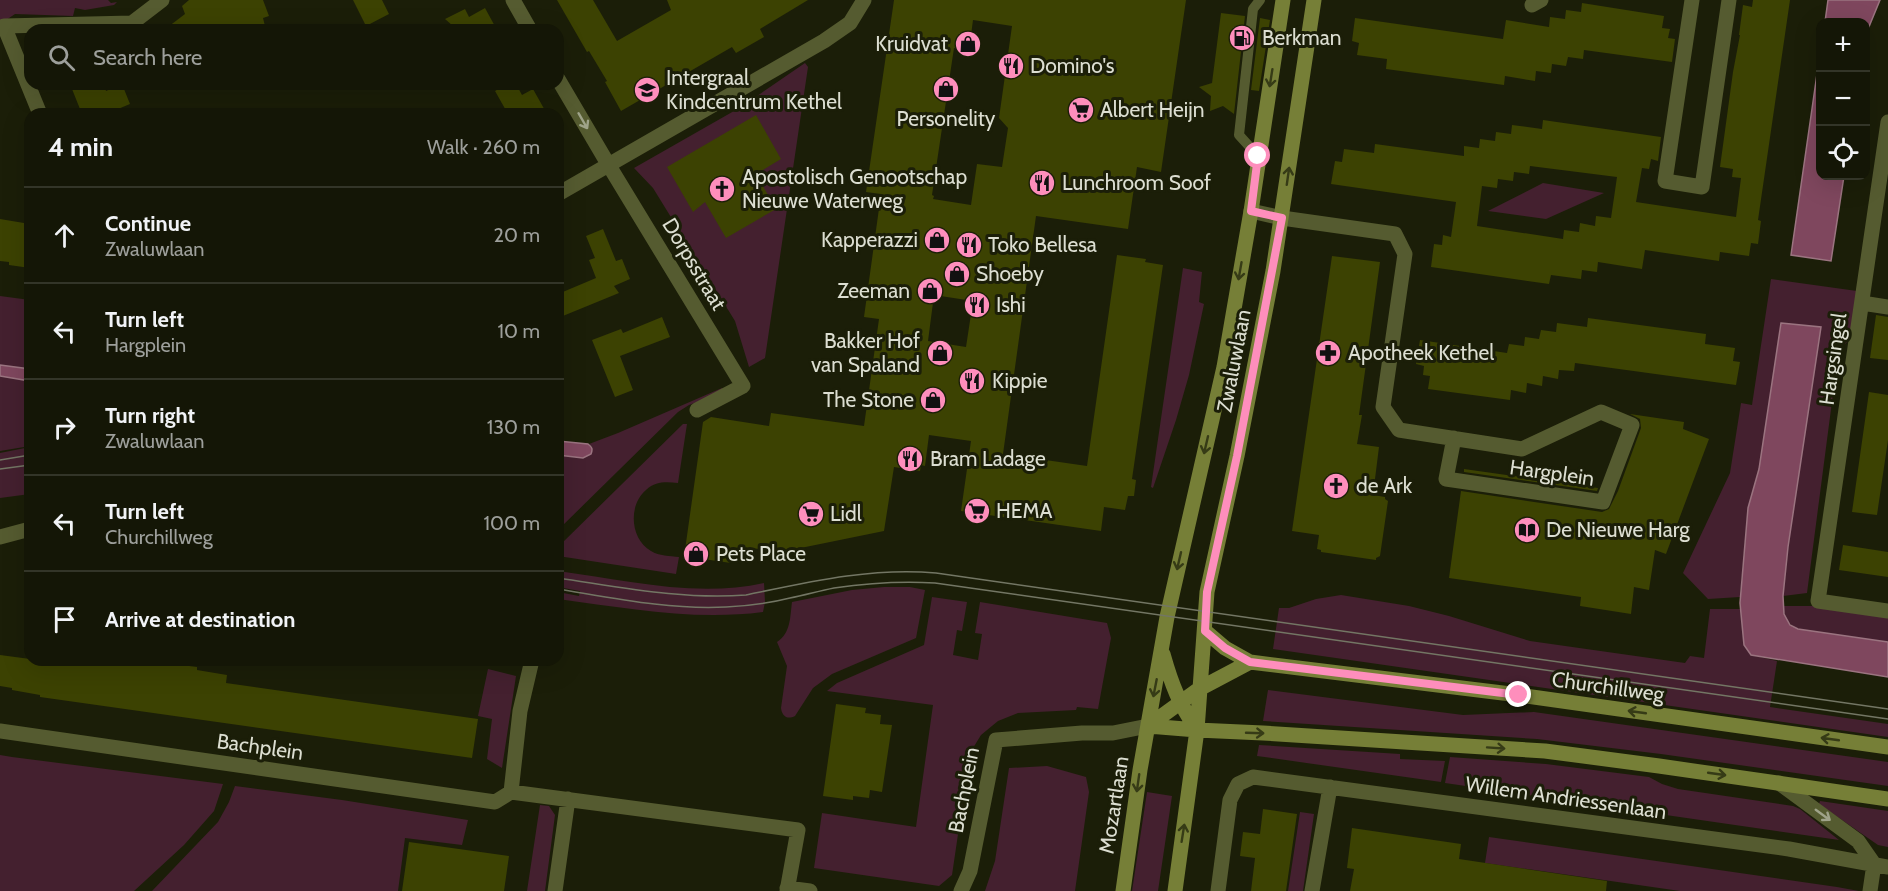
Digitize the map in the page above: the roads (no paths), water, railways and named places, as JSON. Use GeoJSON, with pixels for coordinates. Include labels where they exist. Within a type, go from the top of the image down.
{"type":"FeatureCollection","features":[{"type":"Feature","properties":{"kind":"main road","name":"Zwaluwlaan"},"geometry":{"type":"LineString","coordinates":[[1148,726],[1173,587],[1224,367],[1251,211],[1283,0]]}},
{"type":"Feature","properties":{"kind":"main road","name":"Zwaluwlaan"},"geometry":{"type":"LineString","coordinates":[[1197,730],[1207,592],[1237,456],[1282,218],[1314,0]]}},
{"type":"Feature","properties":{"kind":"main road","name":"Churchillweg"},"geometry":{"type":"LineString","coordinates":[[1205,631],[1225,648],[1250,662],[1519,695],[1888,747]]}},
{"type":"Feature","properties":{"kind":"main road"},"geometry":{"type":"LineString","coordinates":[[1162,651],[1179,703],[1197,730],[1175,891]]}},
{"type":"Feature","properties":{"kind":"main road"},"geometry":{"type":"LineString","coordinates":[[1148,726],[1199,688],[1250,662]]}},
{"type":"Feature","properties":{"kind":"main road"},"geometry":{"type":"LineString","coordinates":[[1148,726],[1545,751],[1888,799]]}},
{"type":"Feature","properties":{"kind":"main road","name":"Mozartlaan"},"geometry":{"type":"LineString","coordinates":[[1123,891],[1148,726]]}},
{"type":"Feature","properties":{"kind":"street"},"geometry":{"type":"LineString","coordinates":[[89,24],[132,23],[162,0]]}},
{"type":"Feature","properties":{"kind":"street"},"geometry":{"type":"LineString","coordinates":[[513,0],[527,24]]}},
{"type":"Feature","properties":{"kind":"street"},"geometry":{"type":"LineString","coordinates":[[564,190],[824,41],[850,23],[864,0]]}},
{"type":"Feature","properties":{"kind":"street"},"geometry":{"type":"LineString","coordinates":[[1692,0],[1665,181],[1702,187],[1729,0]]}},
{"type":"Feature","properties":{"kind":"street"},"geometry":{"type":"LineString","coordinates":[[24,26],[4,26],[24,75]]}},
{"type":"Feature","properties":{"kind":"street","name":"Dorpsstraat"},"geometry":{"type":"LineString","coordinates":[[564,89],[743,386],[697,410]]}},
{"type":"Feature","properties":{"kind":"street"},"geometry":{"type":"LineString","coordinates":[[30,90],[38,108]]}},
{"type":"Feature","properties":{"kind":"street","name":"Hargsingel"},"geometry":{"type":"LineString","coordinates":[[1888,122],[1818,601],[1888,611]]}},
{"type":"Feature","properties":{"kind":"street","name":"Hargplein"},"geometry":{"type":"LineString","coordinates":[[1251,211],[1282,218],[1395,234],[1405,254],[1383,407],[1400,430],[1454,438],[1522,449],[1601,412],[1632,425],[1603,502],[1446,479],[1454,438]]}},
{"type":"Feature","properties":{"kind":"street"},"geometry":{"type":"LineString","coordinates":[[1862,303],[1888,307]]}},
{"type":"Feature","properties":{"kind":"street"},"geometry":{"type":"LineString","coordinates":[[0,537],[24,531]]}},
{"type":"Feature","properties":{"kind":"street"},"geometry":{"type":"LineString","coordinates":[[511,792],[520,711],[531,666]]}},
{"type":"Feature","properties":{"kind":"street","name":"Bachplein"},"geometry":{"type":"LineString","coordinates":[[961,891],[970,871],[996,740],[1113,733],[1148,726]]}},
{"type":"Feature","properties":{"kind":"street","name":"Bachplein"},"geometry":{"type":"LineString","coordinates":[[0,732],[495,802],[511,792],[798,830],[787,890],[810,891]]}},
{"type":"Feature","properties":{"kind":"street","name":"Willem Andriessenlaan"},"geometry":{"type":"LineString","coordinates":[[1218,891],[1230,800],[1238,784],[1253,777],[1789,849],[1881,866]]}},
{"type":"Feature","properties":{"kind":"street"},"geometry":{"type":"LineString","coordinates":[[1779,783],[1858,842],[1881,866],[1870,891]]}},
{"type":"Feature","properties":{"kind":"street"},"geometry":{"type":"LineString","coordinates":[[1312,891],[1330,787]]}},
{"type":"Feature","properties":{"kind":"street"},"geometry":{"type":"LineString","coordinates":[[555,891],[568,799]]}},
{"type":"Feature","properties":{"kind":"lane"},"geometry":{"type":"LineString","coordinates":[[1254,3],[1239,135],[1258,156]]}},
{"type":"Feature","properties":{"kind":"tram line"},"geometry":{"type":"LineString","coordinates":[[0,460],[24,456]]}},
{"type":"Feature","properties":{"kind":"tram line"},"geometry":{"type":"LineString","coordinates":[[0,469],[24,466]]}},
{"type":"Feature","properties":{"kind":"tram line"},"geometry":{"type":"LineString","coordinates":[[564,579],[652,592],[722,596],[746,595],[864,574],[936,573],[1888,709]]}},
{"type":"Feature","properties":{"kind":"tram line"},"geometry":{"type":"LineString","coordinates":[[564,590],[684,607],[734,607],[859,585],[897,582],[935,583],[1888,719]]}},
{"type":"Feature","properties":{"kind":"place","name":"Berkman"},"geometry":{"type":"Point","coordinates":[1242,38]}},
{"type":"Feature","properties":{"kind":"place","name":"Kruidvat"},"geometry":{"type":"Point","coordinates":[968,44]}},
{"type":"Feature","properties":{"kind":"place","name":"Domino's"},"geometry":{"type":"Point","coordinates":[1011,66]}},
{"type":"Feature","properties":{"kind":"place","name":"Personelity"},"geometry":{"type":"Point","coordinates":[946,89]}},
{"type":"Feature","properties":{"kind":"place","name":"Intergraal Kindcentrum Kethel"},"geometry":{"type":"Point","coordinates":[647,90]}},
{"type":"Feature","properties":{"kind":"place","name":"Albert Heijn"},"geometry":{"type":"Point","coordinates":[1081,110]}},
{"type":"Feature","properties":{"kind":"place","name":"Lunchroom Soof"},"geometry":{"type":"Point","coordinates":[1042,183]}},
{"type":"Feature","properties":{"kind":"place","name":"Apostolisch Genootschap Nieuwe Waterweg"},"geometry":{"type":"Point","coordinates":[722,189]}},
{"type":"Feature","properties":{"kind":"place","name":"Kapperazzi"},"geometry":{"type":"Point","coordinates":[937,240]}},
{"type":"Feature","properties":{"kind":"place","name":"Toko Bellesa"},"geometry":{"type":"Point","coordinates":[969,245]}},
{"type":"Feature","properties":{"kind":"place","name":"Shoeby"},"geometry":{"type":"Point","coordinates":[957,274]}},
{"type":"Feature","properties":{"kind":"place","name":"Zeeman"},"geometry":{"type":"Point","coordinates":[930,291]}},
{"type":"Feature","properties":{"kind":"place","name":"Ishi"},"geometry":{"type":"Point","coordinates":[977,305]}},
{"type":"Feature","properties":{"kind":"place","name":"Bakker Hof van Spaland"},"geometry":{"type":"Point","coordinates":[940,353]}},
{"type":"Feature","properties":{"kind":"place","name":"Apotheek Kethel"},"geometry":{"type":"Point","coordinates":[1328,353]}},
{"type":"Feature","properties":{"kind":"place","name":"Kippie"},"geometry":{"type":"Point","coordinates":[972,381]}},
{"type":"Feature","properties":{"kind":"place","name":"The Stone"},"geometry":{"type":"Point","coordinates":[933,400]}},
{"type":"Feature","properties":{"kind":"place","name":"Bram Ladage"},"geometry":{"type":"Point","coordinates":[910,459]}},
{"type":"Feature","properties":{"kind":"place","name":"de Ark"},"geometry":{"type":"Point","coordinates":[1336,486]}},
{"type":"Feature","properties":{"kind":"place","name":"HEMA"},"geometry":{"type":"Point","coordinates":[977,511]}},
{"type":"Feature","properties":{"kind":"place","name":"Lidl"},"geometry":{"type":"Point","coordinates":[811,514]}},
{"type":"Feature","properties":{"kind":"place","name":"De Nieuwe Harg"},"geometry":{"type":"Point","coordinates":[1527,530]}},
{"type":"Feature","properties":{"kind":"place","name":"Pets Place"},"geometry":{"type":"Point","coordinates":[696,554]}}]}
